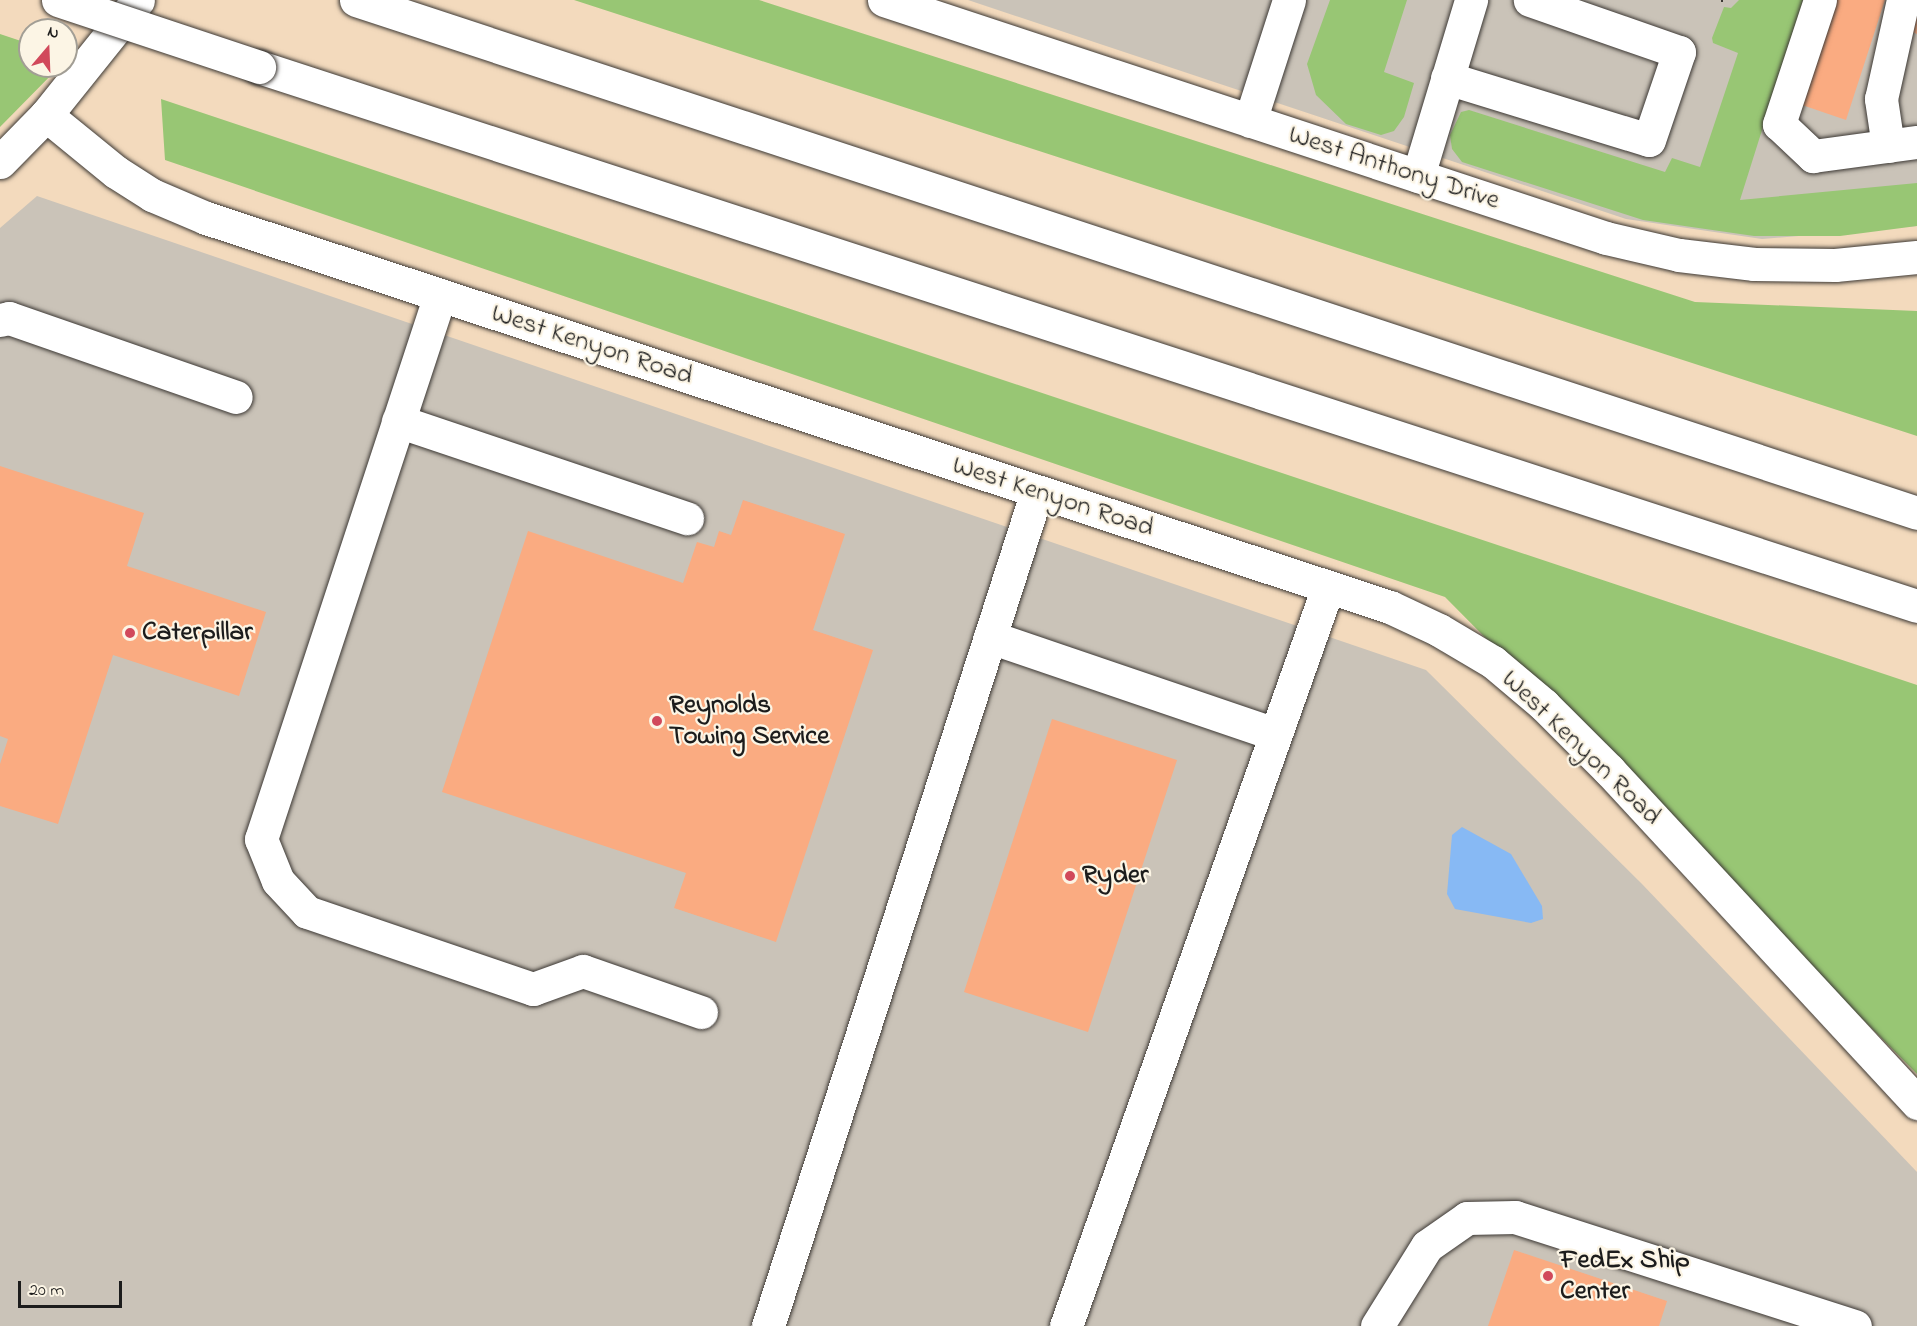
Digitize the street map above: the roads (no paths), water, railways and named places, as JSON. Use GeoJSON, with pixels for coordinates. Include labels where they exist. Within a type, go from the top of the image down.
{"type":"FeatureCollection","features":[{"type":"Feature","properties":{"kind":"main road"},"geometry":{"type":"LineString","coordinates":[[58,0],[1917,606]]}},
{"type":"Feature","properties":{"kind":"main road"},"geometry":{"type":"LineString","coordinates":[[0,162],[46,115],[138,0]]}},
{"type":"Feature","properties":{"kind":"main road"},"geometry":{"type":"LineString","coordinates":[[357,0],[1917,513]]}},
{"type":"Feature","properties":{"kind":"main road","name":"West Anthony Drive"},"geometry":{"type":"LineString","coordinates":[[885,0],[1606,238],[1679,255],[1755,264],[1835,265],[1917,256]]}},
{"type":"Feature","properties":{"kind":"main road"},"geometry":{"type":"LineString","coordinates":[[1250,121],[1289,0]]}},
{"type":"Feature","properties":{"kind":"main road"},"geometry":{"type":"LineString","coordinates":[[1418,176],[1471,0]]}},
{"type":"Feature","properties":{"kind":"main road"},"geometry":{"type":"LineString","coordinates":[[1447,78],[1649,140],[1679,52],[1530,0]]}},
{"type":"Feature","properties":{"kind":"main road"},"geometry":{"type":"LineString","coordinates":[[1820,0],[1779,124],[1813,156],[1903,144],[1881,99],[1903,0]]}},
{"type":"Feature","properties":{"kind":"main road","name":"West Kenyon Road"},"geometry":{"type":"LineString","coordinates":[[46,115],[116,172],[152,195],[206,218],[1390,607],[1439,630],[1493,662],[1544,705],[1609,770],[1917,1103]]}},
{"type":"Feature","properties":{"kind":"main road"},"geometry":{"type":"LineString","coordinates":[[440,295],[261,839],[278,881],[307,912],[534,988],[582,971],[701,1012]]}},
{"type":"Feature","properties":{"kind":"main road"},"geometry":{"type":"LineString","coordinates":[[0,320],[9,318],[236,397]]}},
{"type":"Feature","properties":{"kind":"main road"},"geometry":{"type":"LineString","coordinates":[[398,421],[687,518]]}},
{"type":"Feature","properties":{"kind":"main road"},"geometry":{"type":"LineString","coordinates":[[768,1326],[1037,491]]}},
{"type":"Feature","properties":{"kind":"main road"},"geometry":{"type":"LineString","coordinates":[[1066,1326],[1328,587]]}},
{"type":"Feature","properties":{"kind":"main road"},"geometry":{"type":"LineString","coordinates":[[990,637],[1275,734]]}},
{"type":"Feature","properties":{"kind":"main road"},"geometry":{"type":"LineString","coordinates":[[1377,1326],[1427,1246],[1467,1218],[1515,1217],[1767,1313],[1855,1326]]}},
{"type":"Feature","properties":{"kind":"water"},"geometry":{"type":"Polygon","coordinates":[[[1462,827],[1511,854],[1542,906],[1543,919],[1531,923],[1455,909],[1447,894],[1452,835],[1462,827]]]}},
{"type":"Feature","properties":{"kind":"place","name":"Caterpillar"},"geometry":{"type":"Point","coordinates":[130,633]}},
{"type":"Feature","properties":{"kind":"place","name":"Reynolds Towing Service"},"geometry":{"type":"Point","coordinates":[657,721]}},
{"type":"Feature","properties":{"kind":"place","name":"Ryder"},"geometry":{"type":"Point","coordinates":[1070,876]}},
{"type":"Feature","properties":{"kind":"place","name":"FedEx Ship Center"},"geometry":{"type":"Point","coordinates":[1548,1276]}}]}
